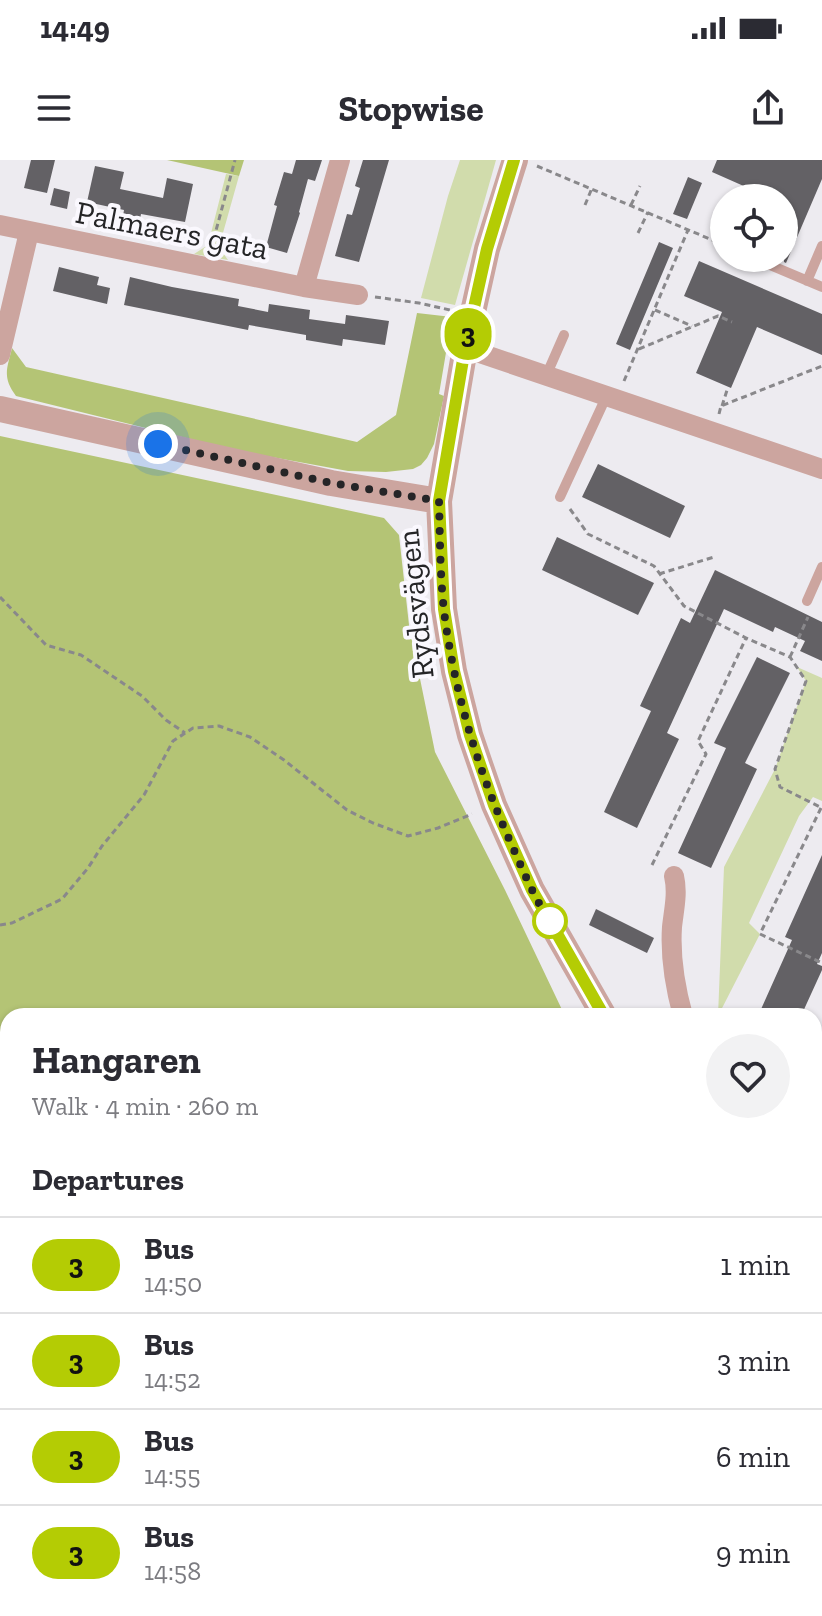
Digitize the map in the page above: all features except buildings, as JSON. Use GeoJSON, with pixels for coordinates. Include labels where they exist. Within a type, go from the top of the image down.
{"type":"FeatureCollection","features":[{"type":"Feature","properties":{"kind":"street","name":"Palmaers gata"},"geometry":{"type":"LineString","coordinates":[[304,287],[340,160]]}},
{"type":"Feature","properties":{"kind":"street","name":"Rydsvägen"},"geometry":{"type":"LineString","coordinates":[[523,162],[487,249],[465,348],[439,501],[440,555],[448,639],[470,735],[494,805],[532,890],[599,1008]]}},
{"type":"Feature","properties":{"kind":"street","name":"Palmaers gata"},"geometry":{"type":"LineString","coordinates":[[0,225],[206,268],[358,295]]}},
{"type":"Feature","properties":{"kind":"street","name":"Palmaers gata"},"geometry":{"type":"LineString","coordinates":[[0,355],[29,232]]}},
{"type":"Feature","properties":{"kind":"street"},"geometry":{"type":"LineString","coordinates":[[465,348],[822,469]]}},
{"type":"Feature","properties":{"kind":"street"},"geometry":{"type":"LineString","coordinates":[[0,409],[331,483],[439,501]]}},
{"type":"Feature","properties":{"kind":"street"},"geometry":{"type":"LineString","coordinates":[[674,876],[673,971],[681,1008]]}},
{"type":"Feature","properties":{"kind":"lane"},"geometry":{"type":"LineString","coordinates":[[807,281],[822,246]]}},
{"type":"Feature","properties":{"kind":"lane"},"geometry":{"type":"LineString","coordinates":[[786,272],[822,287]]}},
{"type":"Feature","properties":{"kind":"lane"},"geometry":{"type":"LineString","coordinates":[[546,376],[564,335]]}},
{"type":"Feature","properties":{"kind":"lane"},"geometry":{"type":"LineString","coordinates":[[560,497],[612,397]]}},
{"type":"Feature","properties":{"kind":"lane"},"geometry":{"type":"LineString","coordinates":[[807,601],[822,567]]}},
{"type":"Feature","properties":{"kind":"path"},"geometry":{"type":"LineString","coordinates":[[206,268],[235,160]]}},
{"type":"Feature","properties":{"kind":"path"},"geometry":{"type":"LineString","coordinates":[[523,162],[710,239]]}},
{"type":"Feature","properties":{"kind":"path"},"geometry":{"type":"LineString","coordinates":[[631,205],[640,186]]}},
{"type":"Feature","properties":{"kind":"path"},"geometry":{"type":"LineString","coordinates":[[585,205],[592,188]]}},
{"type":"Feature","properties":{"kind":"path"},"geometry":{"type":"LineString","coordinates":[[638,233],[648,212]]}},
{"type":"Feature","properties":{"kind":"path"},"geometry":{"type":"LineString","coordinates":[[612,397],[637,350],[688,230]]}},
{"type":"Feature","properties":{"kind":"path"},"geometry":{"type":"LineString","coordinates":[[358,295],[473,314]]}},
{"type":"Feature","properties":{"kind":"path"},"geometry":{"type":"LineString","coordinates":[[653,309],[692,326]]}},
{"type":"Feature","properties":{"kind":"path"},"geometry":{"type":"LineString","coordinates":[[637,350],[718,316],[732,322]]}},
{"type":"Feature","properties":{"kind":"path"},"geometry":{"type":"LineString","coordinates":[[721,406],[822,366]]}},
{"type":"Feature","properties":{"kind":"path"},"geometry":{"type":"LineString","coordinates":[[712,431],[728,387]]}},
{"type":"Feature","properties":{"kind":"path"},"geometry":{"type":"LineString","coordinates":[[560,497],[588,534],[654,566],[684,606],[790,657],[806,681],[775,769],[780,787],[822,808],[760,934],[822,963]]}},
{"type":"Feature","properties":{"kind":"path"},"geometry":{"type":"LineString","coordinates":[[659,574],[714,557]]}},
{"type":"Feature","properties":{"kind":"path"},"geometry":{"type":"LineString","coordinates":[[0,597],[46,645],[81,655],[142,696],[166,720],[185,733]]}},
{"type":"Feature","properties":{"kind":"path"},"geometry":{"type":"LineString","coordinates":[[790,657],[808,617],[807,601]]}},
{"type":"Feature","properties":{"kind":"path"},"geometry":{"type":"LineString","coordinates":[[652,865],[706,754],[698,741],[746,638]]}},
{"type":"Feature","properties":{"kind":"path"},"geometry":{"type":"LineString","coordinates":[[0,925],[12,923],[62,899],[144,795],[173,741],[193,728],[219,726],[250,737],[347,810],[408,836],[438,828],[494,805]]}},
{"type":"Feature","properties":{"kind":"green space"},"geometry":{"type":"Polygon","coordinates":[[[167,160],[244,160],[239,176],[167,160]]]}},
{"type":"Feature","properties":{"kind":"green space"},"geometry":{"type":"Polygon","coordinates":[[[460,160],[496,160],[455,305],[421,298],[460,160]]]}},
{"type":"Feature","properties":{"kind":"green space"},"geometry":{"type":"Polygon","coordinates":[[[226,174],[239,176],[219,247],[228,260],[194,254],[208,245],[226,174]]]}},
{"type":"Feature","properties":{"kind":"green space"},"geometry":{"type":"Polygon","coordinates":[[[417,313],[452,317],[439,394],[444,396],[434,444],[427,458],[413,469],[348,471],[239,451],[16,396],[7,378],[12,348],[26,367],[357,442],[396,415],[417,313]]]}},
{"type":"Feature","properties":{"kind":"green space"},"geometry":{"type":"Polygon","coordinates":[[[0,436],[384,518],[399,535],[409,625],[435,752],[561,1008],[0,1008],[0,436]]]}},
{"type":"Feature","properties":{"kind":"green space"},"geometry":{"type":"Polygon","coordinates":[[[797,667],[822,678],[822,801],[813,797],[799,816],[749,923],[760,934],[722,1008],[718,1008],[724,867],[775,769],[806,681],[797,667]]]}},
{"type":"Feature","properties":{"kind":"bus line","name":"3"},"geometry":{"type":"LineString","coordinates":[[514,160],[487,249],[465,348],[439,501],[444,609],[454,671],[470,735],[494,805],[532,890],[599,1008]]}},
{"type":"Feature","properties":{"kind":"route"},"geometry":{"type":"LineString","coordinates":[[158,444],[331,483],[439,501],[444,609],[454,671],[470,735],[494,805],[532,890],[550,921]]}}]}
